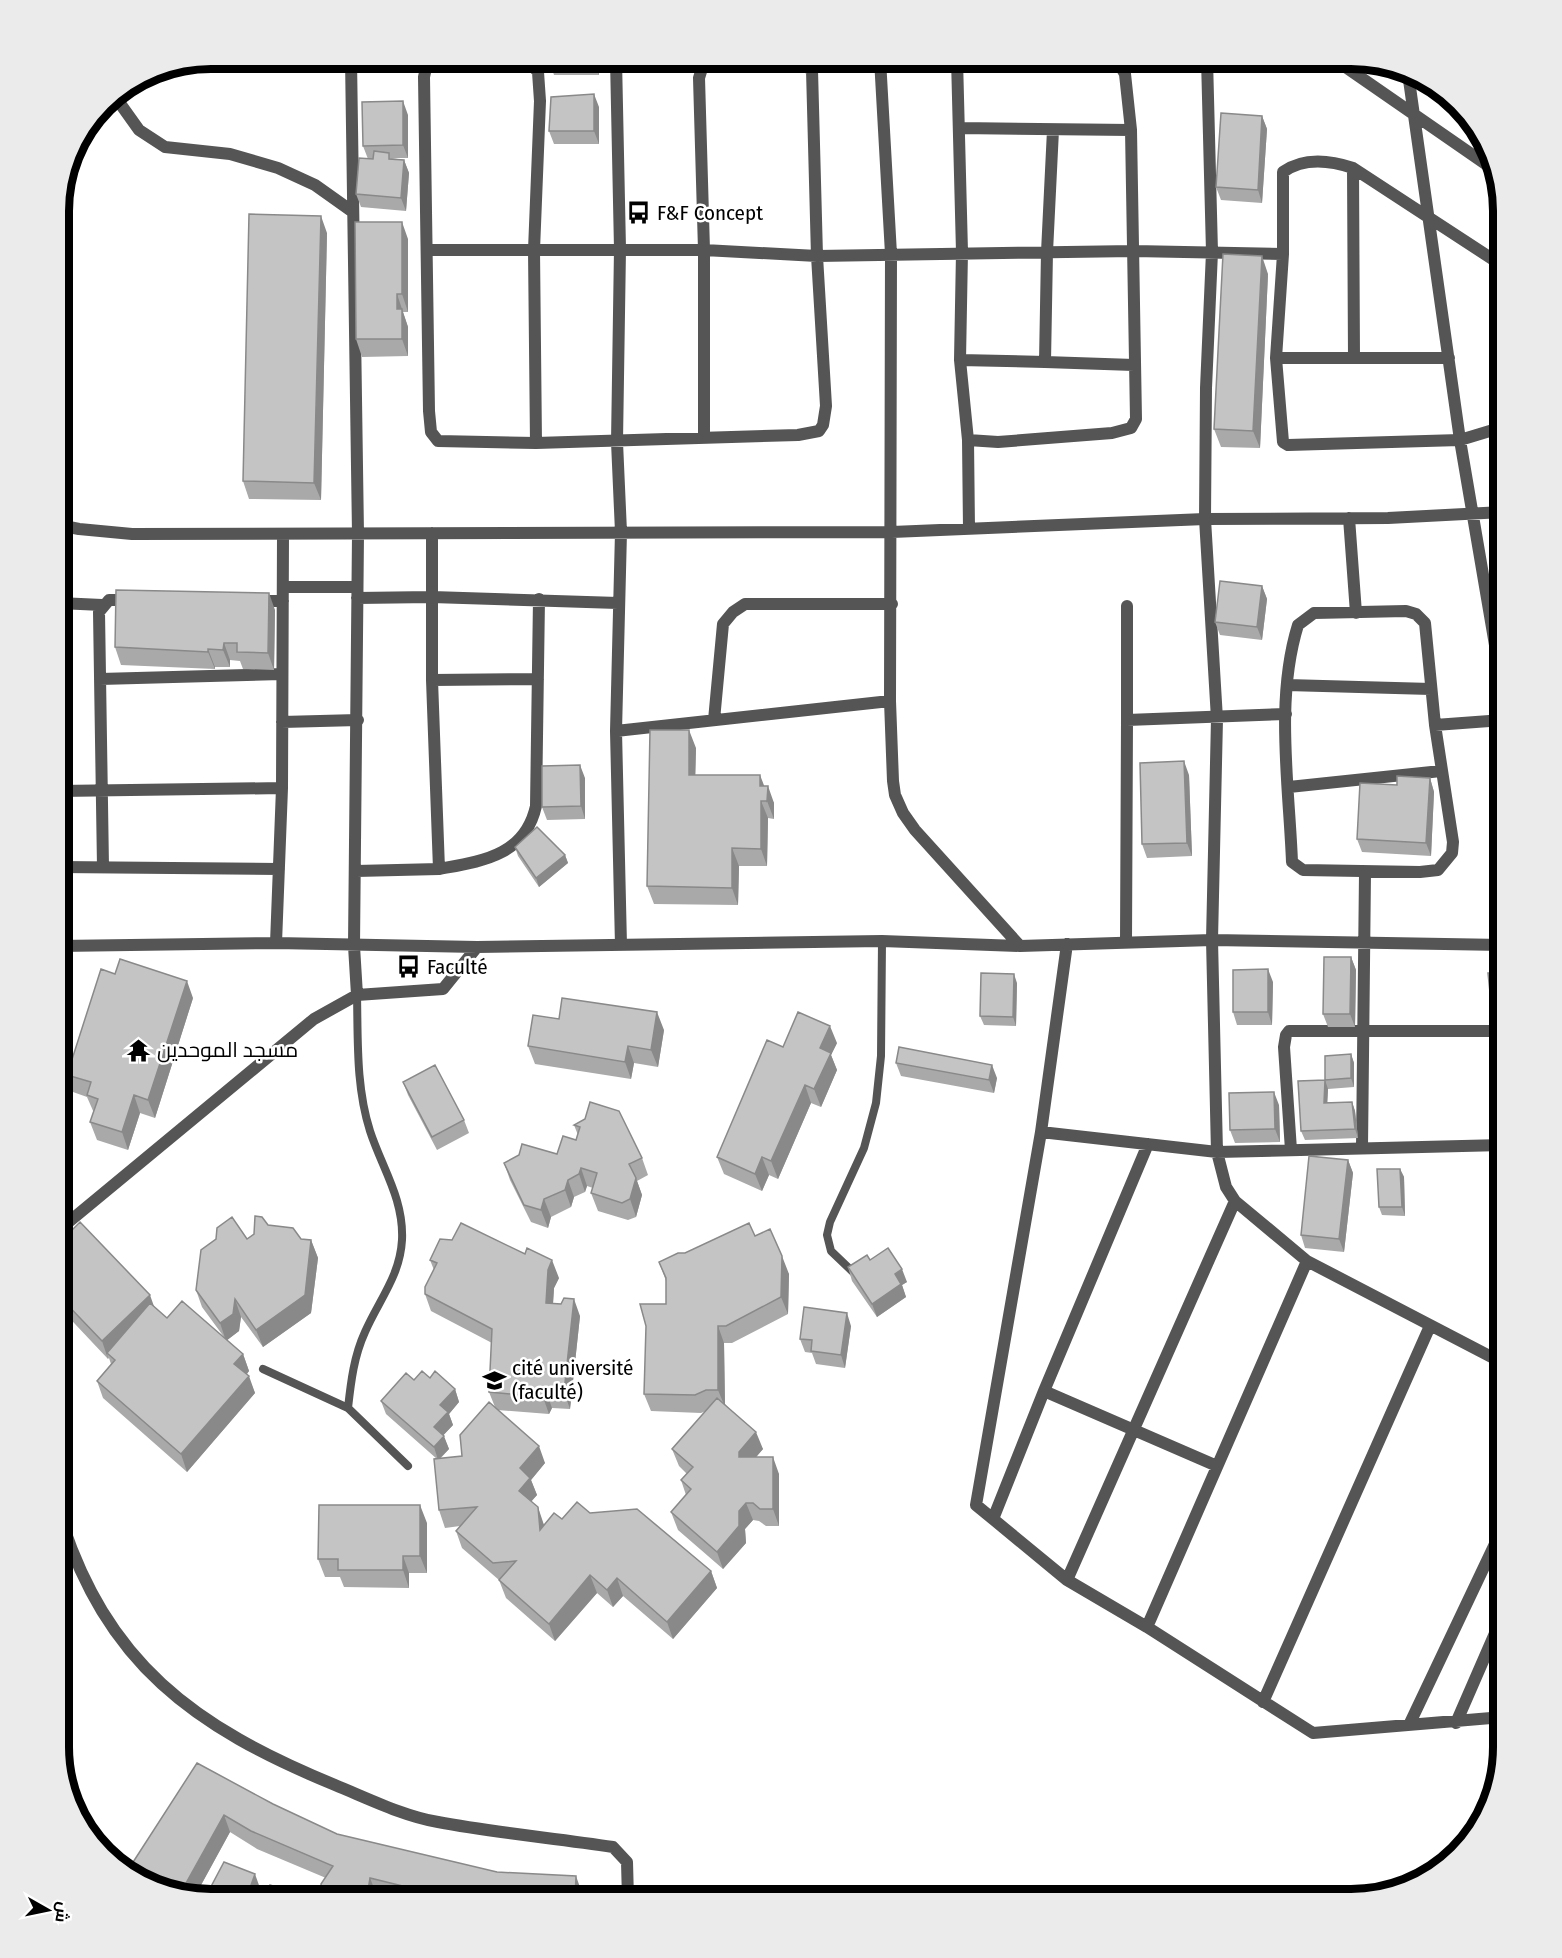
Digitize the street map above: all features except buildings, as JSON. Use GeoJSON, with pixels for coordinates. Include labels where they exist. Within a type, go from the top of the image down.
{"type":"FeatureCollection","features":[{"type":"Feature","properties":{"kind":"street"},"geometry":{"type":"LineString","coordinates":[[351,69],[358,534],[358,720],[354,946],[357,995]]}},
{"type":"Feature","properties":{"kind":"street"},"geometry":{"type":"LineString","coordinates":[[426,69],[429,411],[434,437],[446,443],[617,442],[798,435],[819,431],[823,425],[826,406],[817,256],[814,80],[810,69]]}},
{"type":"Feature","properties":{"kind":"street"},"geometry":{"type":"LineString","coordinates":[[535,69],[538,72],[540,101],[534,250],[536,443]]}},
{"type":"Feature","properties":{"kind":"street"},"geometry":{"type":"LineString","coordinates":[[616,69],[620,249],[617,442],[621,532],[616,731],[621,945]]}},
{"type":"Feature","properties":{"kind":"street"},"geometry":{"type":"LineString","coordinates":[[702,69],[699,78],[704,250],[704,437]]}},
{"type":"Feature","properties":{"kind":"street"},"geometry":{"type":"LineString","coordinates":[[881,69],[891,254],[890,701],[895,795],[903,813],[1020,946]]}},
{"type":"Feature","properties":{"kind":"street"},"geometry":{"type":"LineString","coordinates":[[957,69],[963,252],[960,360],[968,440],[969,529]]}},
{"type":"Feature","properties":{"kind":"street"},"geometry":{"type":"LineString","coordinates":[[968,440],[998,442],[1112,433],[1131,428],[1136,419],[1131,130],[1125,74],[1122,69]]}},
{"type":"Feature","properties":{"kind":"street"},"geometry":{"type":"LineString","coordinates":[[1208,69],[1212,252],[1206,388],[1205,519],[1217,718],[1212,940],[1217,1152],[1226,1187],[1235,1201],[1307,1261],[1493,1358]]}},
{"type":"Feature","properties":{"kind":"street"},"geometry":{"type":"LineString","coordinates":[[1349,69],[1484,162]]}},
{"type":"Feature","properties":{"kind":"street"},"geometry":{"type":"LineString","coordinates":[[1409,82],[1460,440],[1493,633]]}},
{"type":"Feature","properties":{"kind":"street"},"geometry":{"type":"LineString","coordinates":[[120,103],[139,130],[165,147],[230,154],[278,168],[315,184],[353,212]]}},
{"type":"Feature","properties":{"kind":"street"},"geometry":{"type":"LineString","coordinates":[[959,128],[1131,130]]}},
{"type":"Feature","properties":{"kind":"street"},"geometry":{"type":"LineString","coordinates":[[1045,362],[1053,129]]}},
{"type":"Feature","properties":{"kind":"street"},"geometry":{"type":"LineString","coordinates":[[1493,259],[1353,168],[1331,161],[1295,164],[1282,172],[1283,254],[1276,358],[1285,444],[1460,440],[1493,430]]}},
{"type":"Feature","properties":{"kind":"street"},"geometry":{"type":"LineString","coordinates":[[1353,168],[1354,358]]}},
{"type":"Feature","properties":{"kind":"street"},"geometry":{"type":"LineString","coordinates":[[427,250],[704,250],[817,256],[1134,251],[1283,254]]}},
{"type":"Feature","properties":{"kind":"street"},"geometry":{"type":"LineString","coordinates":[[1276,358],[1449,358]]}},
{"type":"Feature","properties":{"kind":"street"},"geometry":{"type":"LineString","coordinates":[[960,360],[1134,365]]}},
{"type":"Feature","properties":{"kind":"street"},"geometry":{"type":"LineString","coordinates":[[69,527],[132,534],[283,535],[892,532],[1205,519],[1349,518],[1493,513]]}},
{"type":"Feature","properties":{"kind":"street"},"geometry":{"type":"LineString","coordinates":[[1349,518],[1356,613]]}},
{"type":"Feature","properties":{"kind":"street"},"geometry":{"type":"LineString","coordinates":[[432,533],[432,680],[439,869]]}},
{"type":"Feature","properties":{"kind":"street"},"geometry":{"type":"LineString","coordinates":[[276,943],[282,788],[283,535]]}},
{"type":"Feature","properties":{"kind":"street"},"geometry":{"type":"LineString","coordinates":[[283,586],[432,597],[618,603]]}},
{"type":"Feature","properties":{"kind":"street"},"geometry":{"type":"LineString","coordinates":[[356,871],[439,869],[490,859],[504,853],[532,822],[536,806],[539,599]]}},
{"type":"Feature","properties":{"kind":"street"},"geometry":{"type":"LineString","coordinates":[[103,867],[99,612],[102,605],[109,600],[144,601]]}},
{"type":"Feature","properties":{"kind":"street"},"geometry":{"type":"LineString","coordinates":[[248,601],[283,602]]}},
{"type":"Feature","properties":{"kind":"street"},"geometry":{"type":"LineString","coordinates":[[69,603],[102,605]]}},
{"type":"Feature","properties":{"kind":"street"},"geometry":{"type":"LineString","coordinates":[[714,720],[723,624],[733,612],[745,604],[892,604]]}},
{"type":"Feature","properties":{"kind":"street"},"geometry":{"type":"LineString","coordinates":[[1126,942],[1127,606]]}},
{"type":"Feature","properties":{"kind":"street"},"geometry":{"type":"LineString","coordinates":[[1406,611],[1416,614],[1425,623],[1441,771],[1454,842],[1448,862],[1438,870],[1365,873],[1312,872],[1295,866],[1292,862],[1286,714],[1287,685],[1298,625],[1314,612],[1406,611]]}},
{"type":"Feature","properties":{"kind":"street"},"geometry":{"type":"LineString","coordinates":[[100,679],[281,674]]}},
{"type":"Feature","properties":{"kind":"street"},"geometry":{"type":"LineString","coordinates":[[432,680],[538,680]]}},
{"type":"Feature","properties":{"kind":"street"},"geometry":{"type":"LineString","coordinates":[[1287,685],[1431,688]]}},
{"type":"Feature","properties":{"kind":"street"},"geometry":{"type":"LineString","coordinates":[[616,731],[890,701]]}},
{"type":"Feature","properties":{"kind":"street"},"geometry":{"type":"LineString","coordinates":[[1127,720],[1286,714]]}},
{"type":"Feature","properties":{"kind":"street"},"geometry":{"type":"LineString","coordinates":[[282,722],[358,720]]}},
{"type":"Feature","properties":{"kind":"street"},"geometry":{"type":"LineString","coordinates":[[1435,725],[1493,721]]}},
{"type":"Feature","properties":{"kind":"street"},"geometry":{"type":"LineString","coordinates":[[1289,787],[1441,771]]}},
{"type":"Feature","properties":{"kind":"street"},"geometry":{"type":"LineString","coordinates":[[69,791],[282,788]]}},
{"type":"Feature","properties":{"kind":"street"},"geometry":{"type":"LineString","coordinates":[[69,867],[279,869]]}},
{"type":"Feature","properties":{"kind":"street"},"geometry":{"type":"LineString","coordinates":[[1362,1147],[1362,942],[1365,873]]}},
{"type":"Feature","properties":{"kind":"street"},"geometry":{"type":"LineString","coordinates":[[69,946],[276,943],[477,947],[882,941],[1020,946],[1212,940],[1493,945]]}},
{"type":"Feature","properties":{"kind":"street"},"geometry":{"type":"LineString","coordinates":[[1067,944],[1041,1132],[976,1505],[1067,1580],[1147,1627],[1312,1733],[1410,1723],[1456,1723],[1493,1718]]}},
{"type":"Feature","properties":{"kind":"street"},"geometry":{"type":"LineString","coordinates":[[69,1222],[314,1019],[357,995],[443,989],[477,947]]}},
{"type":"Feature","properties":{"kind":"street"},"geometry":{"type":"LineString","coordinates":[[1291,1150],[1284,1047],[1286,1035],[1295,1030],[1493,1031]]}},
{"type":"Feature","properties":{"kind":"street"},"geometry":{"type":"LineString","coordinates":[[1041,1132],[1217,1152],[1493,1145]]}},
{"type":"Feature","properties":{"kind":"street"},"geometry":{"type":"LineString","coordinates":[[993,1519],[1148,1144]]}},
{"type":"Feature","properties":{"kind":"street"},"geometry":{"type":"LineString","coordinates":[[1067,1580],[1235,1201]]}},
{"type":"Feature","properties":{"kind":"street"},"geometry":{"type":"LineString","coordinates":[[1147,1627],[1307,1261]]}},
{"type":"Feature","properties":{"kind":"street"},"geometry":{"type":"LineString","coordinates":[[1263,1702],[1430,1326]]}},
{"type":"Feature","properties":{"kind":"street"},"geometry":{"type":"LineString","coordinates":[[1044,1391],[1217,1466]]}},
{"type":"Feature","properties":{"kind":"street"},"geometry":{"type":"LineString","coordinates":[[69,1548],[103,1616],[115,1633],[163,1689],[215,1726],[278,1761],[371,1800],[435,1822],[613,1847],[627,1863],[628,1889]]}},
{"type":"Feature","properties":{"kind":"street"},"geometry":{"type":"LineString","coordinates":[[1410,1723],[1493,1548]]}},
{"type":"Feature","properties":{"kind":"street"},"geometry":{"type":"LineString","coordinates":[[1456,1723],[1493,1638]]}},
{"type":"Feature","properties":{"kind":"lane"},"geometry":{"type":"LineString","coordinates":[[856,1275],[831,1251],[826,1235],[864,1148],[876,1103],[881,1056],[882,941]]}},
{"type":"Feature","properties":{"kind":"lane"},"geometry":{"type":"LineString","coordinates":[[348,1408],[359,1345],[395,1275],[402,1242],[402,1225],[397,1196],[370,1131],[361,1090],[357,995]]}},
{"type":"Feature","properties":{"kind":"lane"},"geometry":{"type":"LineString","coordinates":[[263,1368],[348,1408],[408,1466]]}},
{"type":"Feature","properties":{"kind":"place","name":"F&F Concept"},"geometry":{"type":"Point","coordinates":[639,213]}},
{"type":"Feature","properties":{"kind":"place","name":"Faculté"},"geometry":{"type":"Point","coordinates":[409,967]}},
{"type":"Feature","properties":{"kind":"place","name":"مسجد الموحدين"},"geometry":{"type":"Point","coordinates":[139,1050]}},
{"type":"Feature","properties":{"kind":"place","name":"cité université (faculté)"},"geometry":{"type":"Point","coordinates":[494,1380]}}]}
